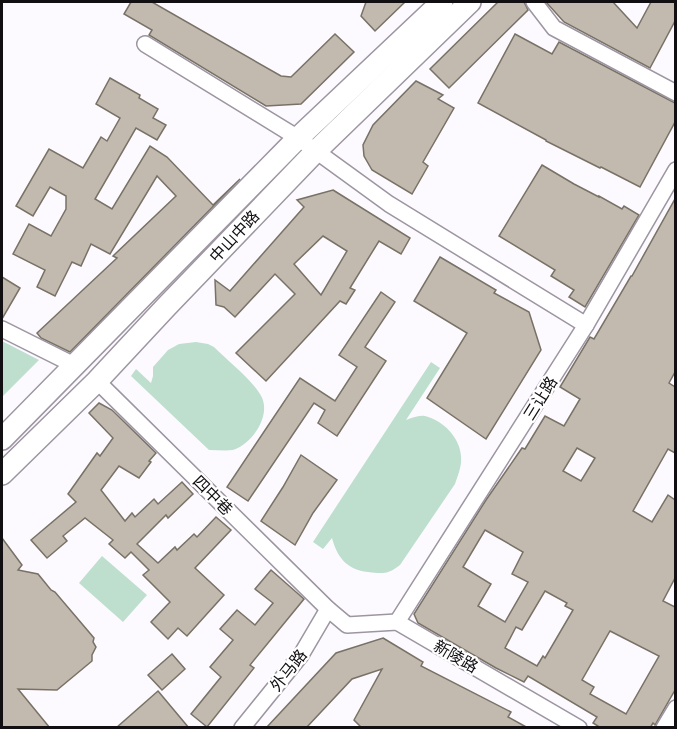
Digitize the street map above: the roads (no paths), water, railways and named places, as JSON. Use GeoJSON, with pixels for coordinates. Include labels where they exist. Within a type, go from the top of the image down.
{"type":"FeatureCollection","features":[{"type":"Feature","properties":{"kind":"main road","name":"中山中路"},"geometry":{"type":"LineString","coordinates":[[2,439],[298,138],[442,2]]}},
{"type":"Feature","properties":{"kind":"main road","name":"中山中路"},"geometry":{"type":"LineString","coordinates":[[2,474],[97,381],[316,151],[470,2]]}},
{"type":"Feature","properties":{"kind":"street"},"geometry":{"type":"LineString","coordinates":[[534,2],[554,28],[675,93]]}},
{"type":"Feature","properties":{"kind":"street"},"geometry":{"type":"LineString","coordinates":[[145,44],[298,138],[389,204],[586,325]]}},
{"type":"Feature","properties":{"kind":"street","name":"三让路"},"geometry":{"type":"LineString","coordinates":[[397,622],[586,325],[675,170]]}},
{"type":"Feature","properties":{"kind":"street"},"geometry":{"type":"LineString","coordinates":[[2,329],[74,365]]}},
{"type":"Feature","properties":{"kind":"street","name":"四中巷"},"geometry":{"type":"LineString","coordinates":[[97,381],[328,609]]}},
{"type":"Feature","properties":{"kind":"street"},"geometry":{"type":"LineString","coordinates":[[328,609],[347,625],[397,622]]}},
{"type":"Feature","properties":{"kind":"street","name":"外马路"},"geometry":{"type":"LineString","coordinates":[[242,728],[301,655],[328,609]]}},
{"type":"Feature","properties":{"kind":"street","name":"新陵路"},"geometry":{"type":"LineString","coordinates":[[397,622],[579,728]]}},
{"type":"Feature","properties":{"kind":"street"},"geometry":{"type":"LineString","coordinates":[[664,728],[675,708]]}}]}
